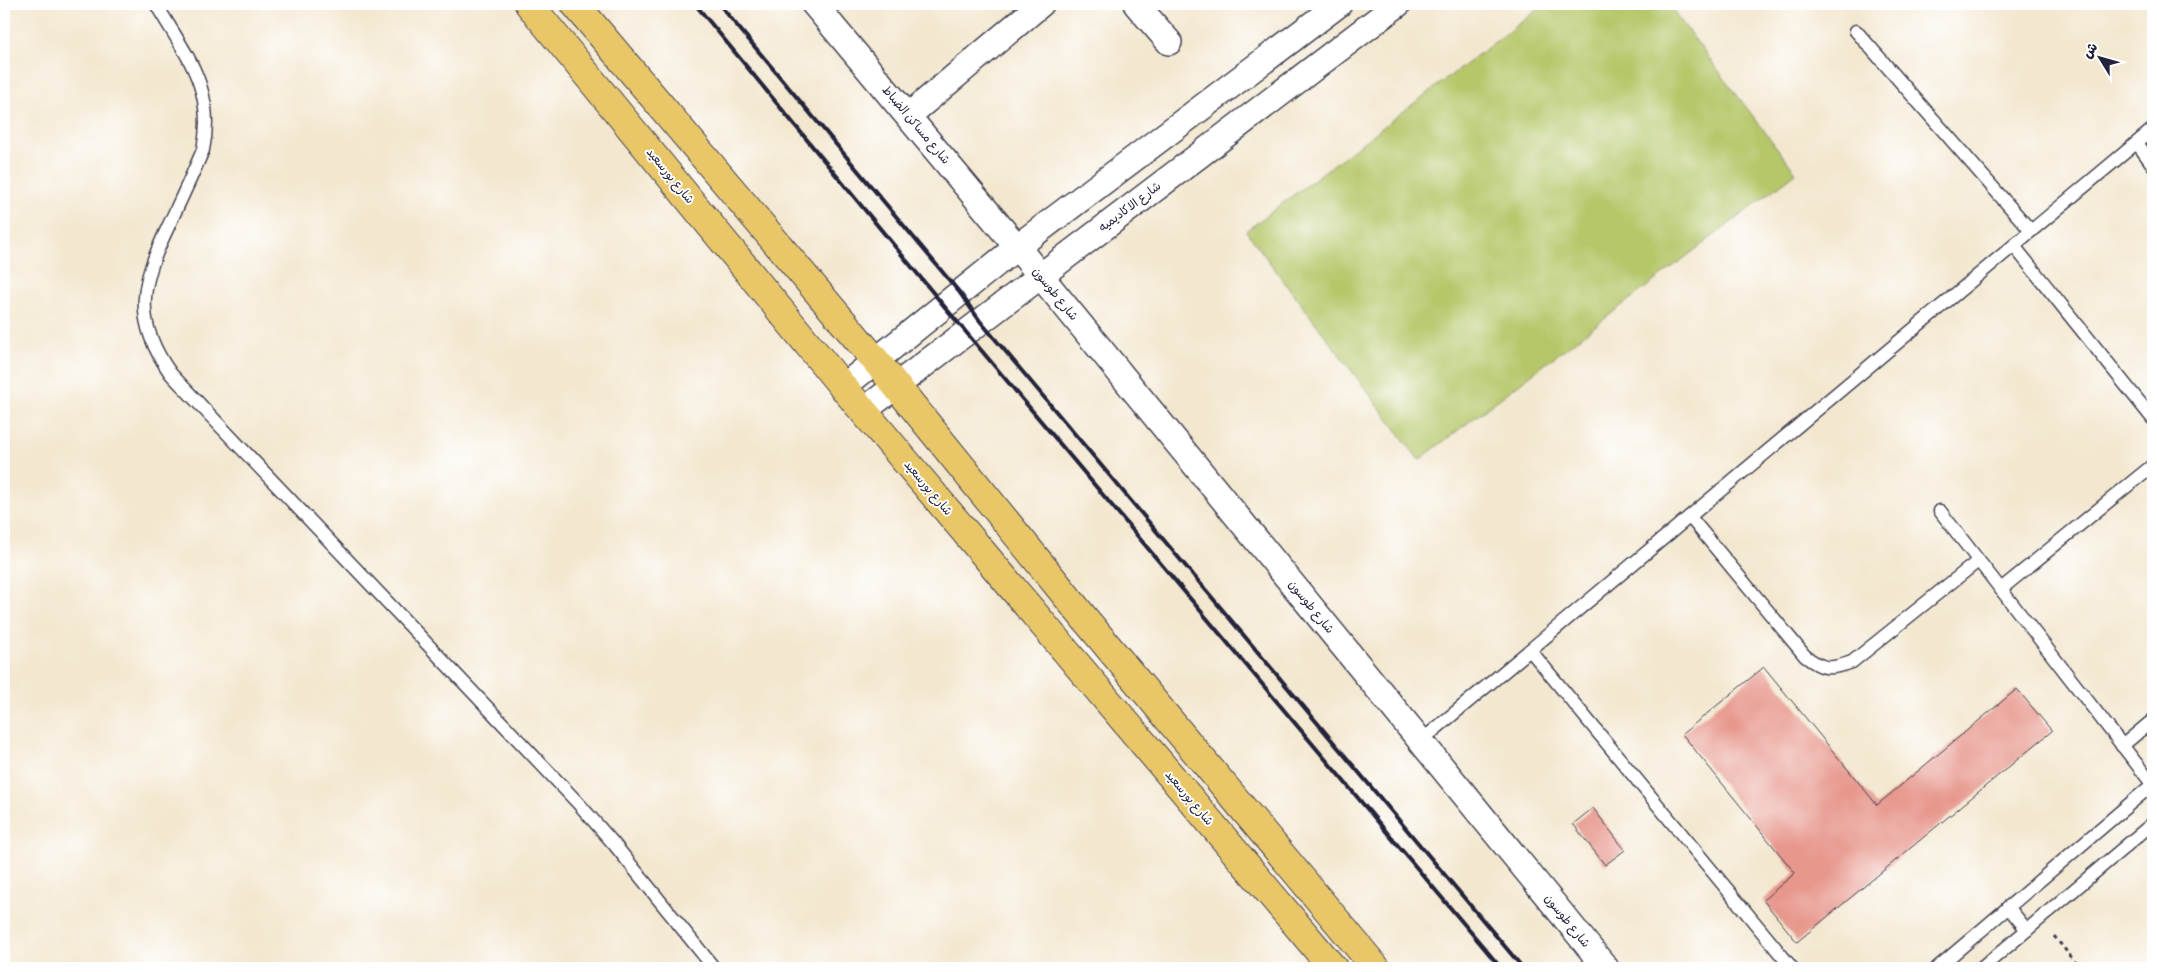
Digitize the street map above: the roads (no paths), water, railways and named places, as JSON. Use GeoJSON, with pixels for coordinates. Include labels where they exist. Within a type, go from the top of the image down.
{"type":"FeatureCollection","features":[{"type":"Feature","properties":{"kind":"main road","name":"شارع بورسعيد"},"geometry":{"type":"LineString","coordinates":[[529,4],[843,387],[1333,968]]}},
{"type":"Feature","properties":{"kind":"main road"},"geometry":{"type":"LineString","coordinates":[[575,4],[876,361],[1085,619],[1376,968]]}},
{"type":"Feature","properties":{"kind":"street","name":"شارع مساكن الضباط"},"geometry":{"type":"LineString","coordinates":[[814,4],[1017,247]]}},
{"type":"Feature","properties":{"kind":"street"},"geometry":{"type":"LineString","coordinates":[[908,116],[1041,4]]}},
{"type":"Feature","properties":{"kind":"street"},"geometry":{"type":"LineString","coordinates":[[1136,4],[1169,42]]}},
{"type":"Feature","properties":{"kind":"street"},"geometry":{"type":"LineString","coordinates":[[843,387],[1017,247],[1339,4]]}},
{"type":"Feature","properties":{"kind":"street","name":"شارع الاكاديميه"},"geometry":{"type":"LineString","coordinates":[[863,410],[1398,4]]}},
{"type":"Feature","properties":{"kind":"street","name":"شارع طوسون"},"geometry":{"type":"LineString","coordinates":[[1017,247],[1606,968]]}},
{"type":"Feature","properties":{"kind":"lane"},"geometry":{"type":"LineString","coordinates":[[156,4],[197,77],[205,99],[208,115],[203,150],[153,258],[147,279],[144,301],[146,322],[160,358],[171,374],[578,803],[614,844],[714,968]]}},
{"type":"Feature","properties":{"kind":"lane"},"geometry":{"type":"LineString","coordinates":[[1856,31],[2031,231]]}},
{"type":"Feature","properties":{"kind":"lane"},"geometry":{"type":"LineString","coordinates":[[1421,741],[2153,129]]}},
{"type":"Feature","properties":{"kind":"lane"},"geometry":{"type":"LineString","coordinates":[[2136,143],[2153,165]]}},
{"type":"Feature","properties":{"kind":"lane"},"geometry":{"type":"LineString","coordinates":[[2014,246],[2153,420]]}},
{"type":"Feature","properties":{"kind":"lane"},"geometry":{"type":"LineString","coordinates":[[2001,589],[2153,465]]}},
{"type":"Feature","properties":{"kind":"lane"},"geometry":{"type":"LineString","coordinates":[[1937,968],[2153,785],[1940,511]]}},
{"type":"Feature","properties":{"kind":"lane"},"geometry":{"type":"LineString","coordinates":[[1690,517],[1805,656],[1818,666],[1836,668],[1852,662],[1978,561]]}},
{"type":"Feature","properties":{"kind":"lane"},"geometry":{"type":"LineString","coordinates":[[1530,650],[1792,968]]}},
{"type":"Feature","properties":{"kind":"lane"},"geometry":{"type":"LineString","coordinates":[[2122,746],[2153,720]]}},
{"type":"Feature","properties":{"kind":"lane"},"geometry":{"type":"LineString","coordinates":[[1982,968],[2153,823]]}},
{"type":"Feature","properties":{"kind":"lane"},"geometry":{"type":"LineString","coordinates":[[2008,907],[2027,930]]}},
{"type":"Feature","properties":{"kind":"railway"},"geometry":{"type":"LineString","coordinates":[[695,4],[944,306],[1501,968]]}},
{"type":"Feature","properties":{"kind":"railway"},"geometry":{"type":"LineString","coordinates":[[719,4],[960,293],[980,321],[1523,968]]}}]}
